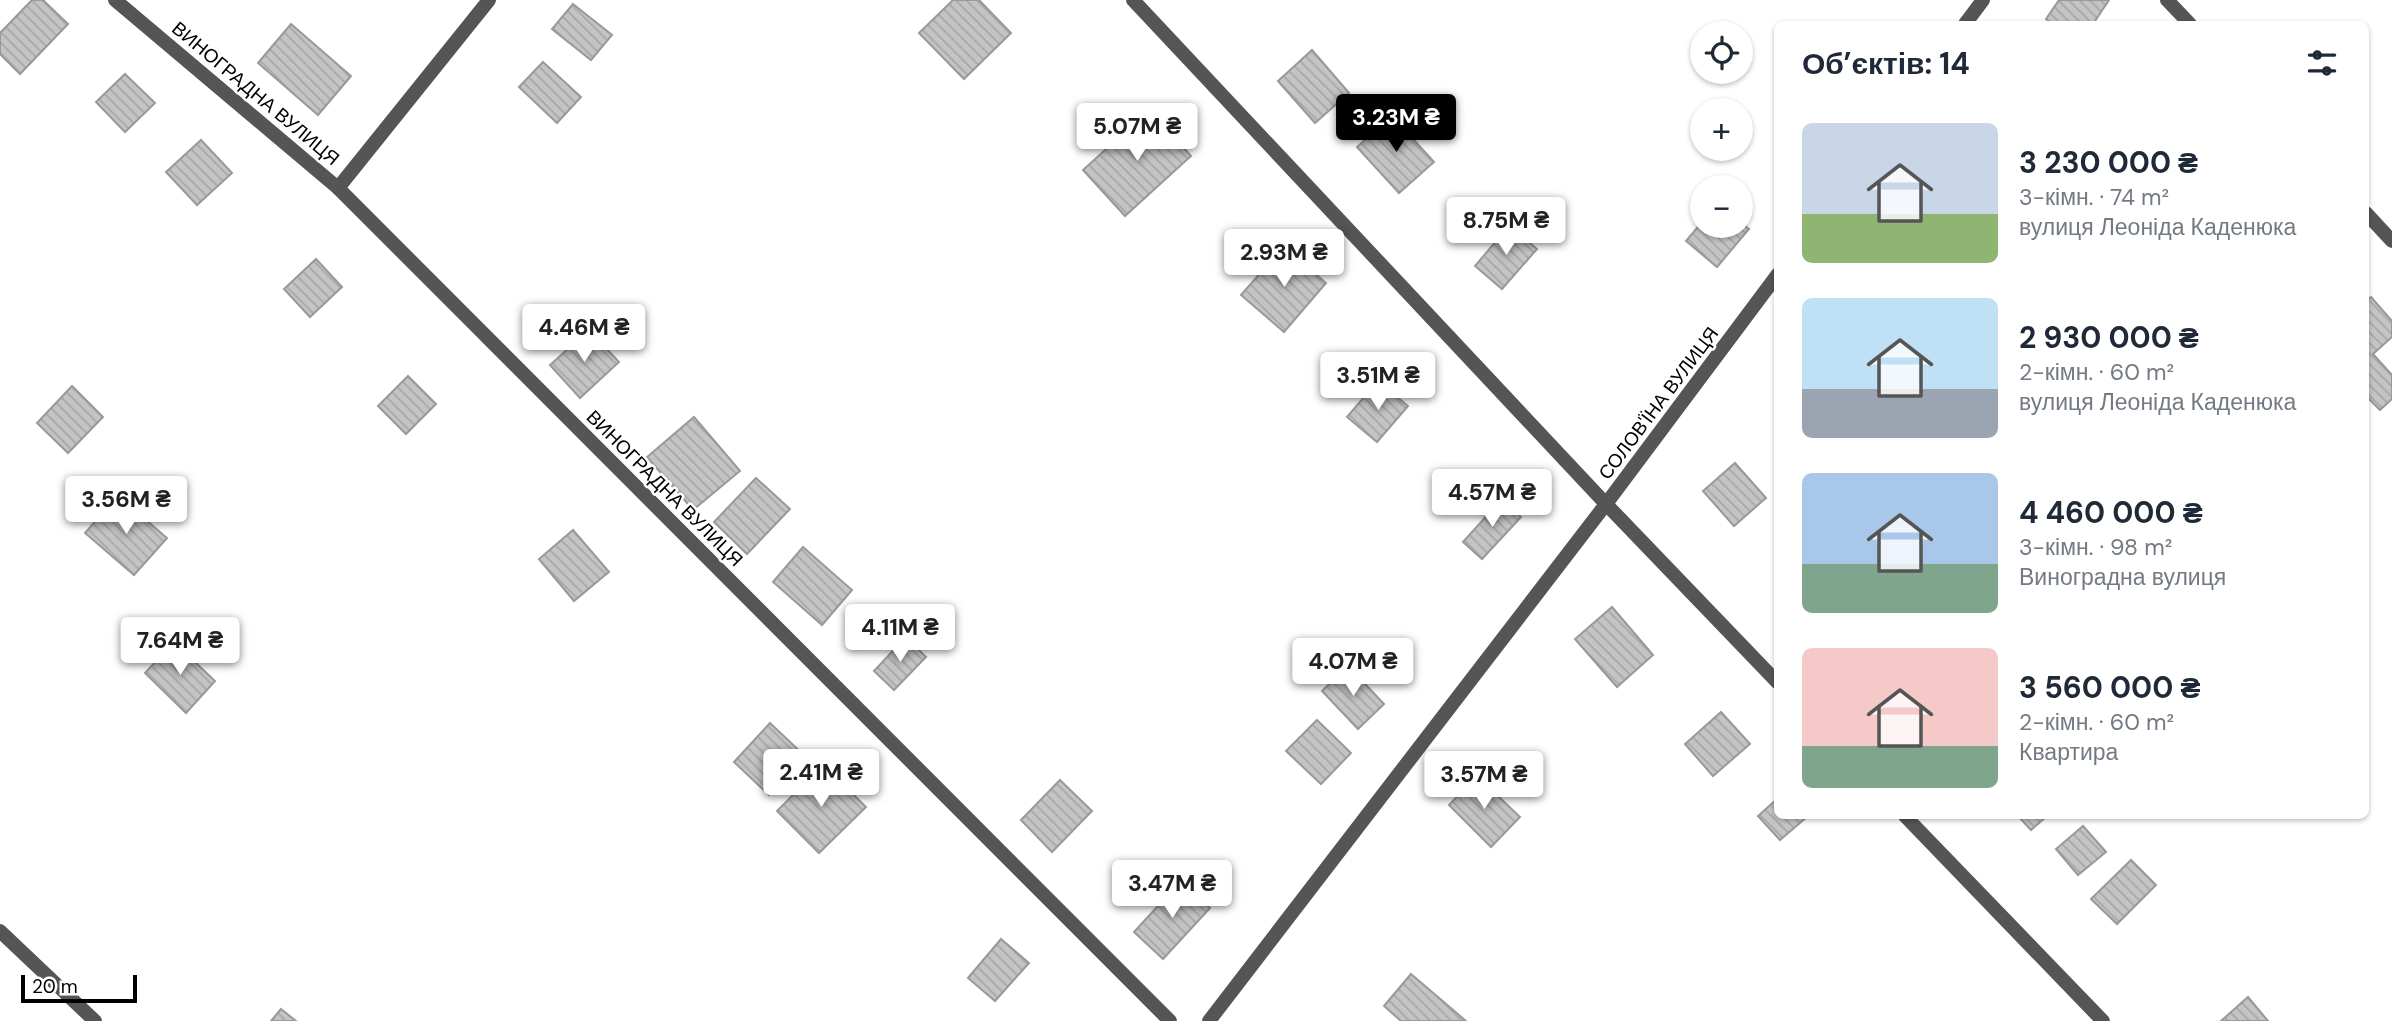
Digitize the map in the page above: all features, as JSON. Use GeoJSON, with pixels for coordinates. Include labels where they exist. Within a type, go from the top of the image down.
{"type":"FeatureCollection","features":[{"type":"Feature","properties":{"kind":"street","name":"ВИНОГРАДНА ВУЛИЦЯ"},"geometry":{"type":"LineString","coordinates":[[115,0],[338,188],[1170,1021]]}},
{"type":"Feature","properties":{"kind":"street"},"geometry":{"type":"LineString","coordinates":[[338,188],[489,0]]}},
{"type":"Feature","properties":{"kind":"street"},"geometry":{"type":"LineString","coordinates":[[1133,0],[1606,504],[1774,679]]}},
{"type":"Feature","properties":{"kind":"street"},"geometry":{"type":"LineString","coordinates":[[1967,21],[1983,0]]}},
{"type":"Feature","properties":{"kind":"street"},"geometry":{"type":"LineString","coordinates":[[2167,0],[2187,21]]}},
{"type":"Feature","properties":{"kind":"street"},"geometry":{"type":"LineString","coordinates":[[2369,216],[2392,241]]}},
{"type":"Feature","properties":{"kind":"street","name":"СОЛОВ'ЇНА ВУЛИЦЯ"},"geometry":{"type":"LineString","coordinates":[[1209,1021],[1606,504],[1774,279]]}},
{"type":"Feature","properties":{"kind":"street"},"geometry":{"type":"LineString","coordinates":[[1908,819],[2103,1021]]}},
{"type":"Feature","properties":{"kind":"street"},"geometry":{"type":"LineString","coordinates":[[0,931],[95,1021]]}},
{"type":"Feature","properties":{"kind":"building"},"geometry":{"type":"Polygon","coordinates":[[[32,0],[43,0],[68,24],[20,74],[0,54],[0,33],[32,0]]]}},
{"type":"Feature","properties":{"kind":"building"},"geometry":{"type":"Polygon","coordinates":[[[953,0],[979,0],[1011,33],[964,79],[919,33],[953,0]]]}},
{"type":"Feature","properties":{"kind":"building"},"geometry":{"type":"Polygon","coordinates":[[[2059,0],[2109,0],[2095,21],[2046,19],[2059,0]]]}},
{"type":"Feature","properties":{"kind":"building"},"geometry":{"type":"Polygon","coordinates":[[[573,4],[612,35],[591,60],[552,29],[573,4]]]}},
{"type":"Feature","properties":{"kind":"building"},"geometry":{"type":"Polygon","coordinates":[[[291,24],[351,76],[318,115],[258,63],[291,24]]]}},
{"type":"Feature","properties":{"kind":"building"},"geometry":{"type":"Polygon","coordinates":[[[1312,50],[1349,93],[1315,123],[1278,81],[1312,50]]]}},
{"type":"Feature","properties":{"kind":"building"},"geometry":{"type":"Polygon","coordinates":[[[543,62],[581,97],[557,123],[519,87],[543,62]]]}},
{"type":"Feature","properties":{"kind":"building"},"geometry":{"type":"Polygon","coordinates":[[[125,74],[155,103],[125,132],[96,102],[125,74]]]}},
{"type":"Feature","properties":{"kind":"building"},"geometry":{"type":"Polygon","coordinates":[[[1149,110],[1191,156],[1125,216],[1083,170],[1149,110]]]}},
{"type":"Feature","properties":{"kind":"building"},"geometry":{"type":"Polygon","coordinates":[[[1392,116],[1434,162],[1399,193],[1357,147],[1392,116]]]}},
{"type":"Feature","properties":{"kind":"building"},"geometry":{"type":"Polygon","coordinates":[[[201,140],[232,173],[197,205],[166,172],[201,140]]]}},
{"type":"Feature","properties":{"kind":"building"},"geometry":{"type":"Polygon","coordinates":[[[1509,226],[1537,249],[1502,289],[1475,266],[1509,226]]]}},
{"type":"Feature","properties":{"kind":"building"},"geometry":{"type":"Polygon","coordinates":[[[1690,236],[1741,238],[1717,267],[1686,241],[1690,236]]]}},
{"type":"Feature","properties":{"kind":"building"},"geometry":{"type":"Polygon","coordinates":[[[1284,246],[1326,283],[1284,332],[1241,295],[1284,246]]]}},
{"type":"Feature","properties":{"kind":"building"},"geometry":{"type":"Polygon","coordinates":[[[316,259],[342,287],[310,317],[284,289],[316,259]]]}},
{"type":"Feature","properties":{"kind":"building"},"geometry":{"type":"Polygon","coordinates":[[[2371,297],[2392,321],[2392,337],[2373,354],[2392,375],[2392,399],[2380,410],[2369,399],[2371,297]]]}},
{"type":"Feature","properties":{"kind":"building"},"geometry":{"type":"Polygon","coordinates":[[[589,330],[619,362],[580,398],[550,365],[589,330]]]}},
{"type":"Feature","properties":{"kind":"building"},"geometry":{"type":"Polygon","coordinates":[[[408,376],[436,404],[406,434],[378,406],[408,376]]]}},
{"type":"Feature","properties":{"kind":"building"},"geometry":{"type":"Polygon","coordinates":[[[1378,381],[1408,406],[1377,442],[1347,417],[1378,381]]]}},
{"type":"Feature","properties":{"kind":"building"},"geometry":{"type":"Polygon","coordinates":[[[72,386],[103,417],[68,453],[37,423],[72,386]]]}},
{"type":"Feature","properties":{"kind":"building"},"geometry":{"type":"Polygon","coordinates":[[[694,417],[740,471],[693,510],[647,457],[694,417]]]}},
{"type":"Feature","properties":{"kind":"building"},"geometry":{"type":"Polygon","coordinates":[[[1735,463],[1766,498],[1734,526],[1703,491],[1735,463]]]}},
{"type":"Feature","properties":{"kind":"building"},"geometry":{"type":"Polygon","coordinates":[[[756,478],[790,509],[747,554],[714,522],[756,478]]]}},
{"type":"Feature","properties":{"kind":"building"},"geometry":{"type":"Polygon","coordinates":[[[118,496],[167,538],[134,575],[85,533],[118,496]]]}},
{"type":"Feature","properties":{"kind":"building"},"geometry":{"type":"Polygon","coordinates":[[[1501,500],[1521,517],[1482,559],[1463,542],[1501,500]]]}},
{"type":"Feature","properties":{"kind":"building"},"geometry":{"type":"Polygon","coordinates":[[[573,530],[609,572],[574,601],[539,559],[573,530]]]}},
{"type":"Feature","properties":{"kind":"building"},"geometry":{"type":"Polygon","coordinates":[[[803,547],[852,590],[822,625],[773,582],[803,547]]]}},
{"type":"Feature","properties":{"kind":"building"},"geometry":{"type":"Polygon","coordinates":[[[1612,607],[1653,655],[1617,687],[1575,639],[1612,607]]]}},
{"type":"Feature","properties":{"kind":"building"},"geometry":{"type":"Polygon","coordinates":[[[906,637],[926,657],[894,690],[874,671],[906,637]]]}},
{"type":"Feature","properties":{"kind":"building"},"geometry":{"type":"Polygon","coordinates":[[[174,642],[215,681],[186,713],[145,673],[174,642]]]}},
{"type":"Feature","properties":{"kind":"building"},"geometry":{"type":"Polygon","coordinates":[[[1348,666],[1384,704],[1358,729],[1322,691],[1348,666]]]}},
{"type":"Feature","properties":{"kind":"building"},"geometry":{"type":"Polygon","coordinates":[[[1721,712],[1750,744],[1713,776],[1685,744],[1721,712]]]}},
{"type":"Feature","properties":{"kind":"building"},"geometry":{"type":"Polygon","coordinates":[[[1317,720],[1351,753],[1321,784],[1286,751],[1317,720]]]}},
{"type":"Feature","properties":{"kind":"building"},"geometry":{"type":"Polygon","coordinates":[[[770,723],[806,757],[769,795],[734,762],[770,723]]]}},
{"type":"Feature","properties":{"kind":"building"},"geometry":{"type":"Polygon","coordinates":[[[823,765],[866,807],[819,853],[777,811],[823,765]]]}},
{"type":"Feature","properties":{"kind":"building"},"geometry":{"type":"Polygon","coordinates":[[[1477,776],[1520,817],[1491,847],[1449,805],[1477,776]]]}},
{"type":"Feature","properties":{"kind":"building"},"geometry":{"type":"Polygon","coordinates":[[[1060,780],[1092,811],[1052,852],[1021,820],[1060,780]]]}},
{"type":"Feature","properties":{"kind":"building"},"geometry":{"type":"Polygon","coordinates":[[[1774,802],[1774,819],[1804,819],[1780,840],[1758,816],[1774,802]]]}},
{"type":"Feature","properties":{"kind":"building"},"geometry":{"type":"Polygon","coordinates":[[[2021,819],[2044,819],[2031,830],[2021,819]]]}},
{"type":"Feature","properties":{"kind":"building"},"geometry":{"type":"Polygon","coordinates":[[[2083,826],[2106,852],[2078,875],[2056,849],[2083,826]]]}},
{"type":"Feature","properties":{"kind":"building"},"geometry":{"type":"Polygon","coordinates":[[[2131,860],[2156,885],[2117,924],[2091,899],[2131,860]]]}},
{"type":"Feature","properties":{"kind":"building"},"geometry":{"type":"Polygon","coordinates":[[[1181,881],[1210,908],[1163,959],[1134,932],[1181,881]]]}},
{"type":"Feature","properties":{"kind":"building"},"geometry":{"type":"Polygon","coordinates":[[[1001,939],[1029,963],[995,1001],[968,978],[1001,939]]]}},
{"type":"Feature","properties":{"kind":"building"},"geometry":{"type":"Polygon","coordinates":[[[1411,974],[1466,1021],[1401,1021],[1384,1006],[1411,974]]]}},
{"type":"Feature","properties":{"kind":"building"},"geometry":{"type":"Polygon","coordinates":[[[2248,997],[2268,1021],[2221,1021],[2248,997]]]}},
{"type":"Feature","properties":{"kind":"building"},"geometry":{"type":"Polygon","coordinates":[[[281,1009],[296,1021],[271,1021],[281,1009]]]}}]}
